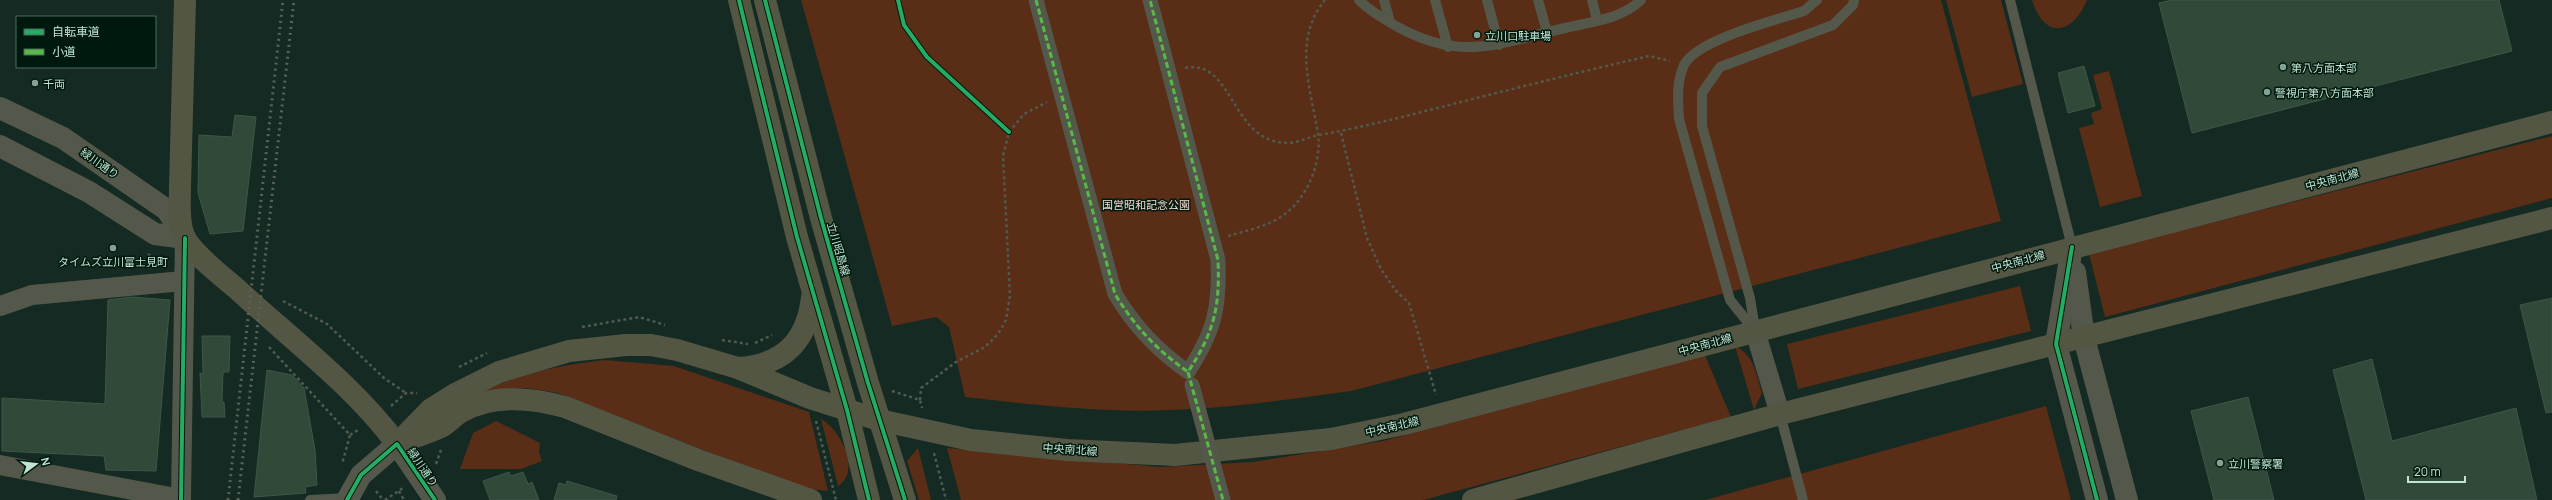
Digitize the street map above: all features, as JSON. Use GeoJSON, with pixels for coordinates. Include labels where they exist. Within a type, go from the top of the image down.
{"type":"FeatureCollection","features":[{"type":"Feature","properties":{"kind":"main road"},"geometry":{"type":"LineString","coordinates":[[185,0],[180,214],[185,238]]}},
{"type":"Feature","properties":{"kind":"main road"},"geometry":{"type":"LineString","coordinates":[[739,0],[797,237],[847,410],[869,500]]}},
{"type":"Feature","properties":{"kind":"main road","name":"立川昭島線"},"geometry":{"type":"LineString","coordinates":[[764,0],[821,218],[879,420],[905,500]]}},
{"type":"Feature","properties":{"kind":"main road","name":"中央南北線"},"geometry":{"type":"LineString","coordinates":[[397,444],[431,409],[460,390],[520,364],[569,351],[626,345],[651,346],[677,350],[738,368],[810,398],[879,420],[971,440],[1067,450],[1175,455],[1332,439],[1441,414],[2552,122]]}},
{"type":"Feature","properties":{"kind":"main road"},"geometry":{"type":"LineString","coordinates":[[1473,500],[1780,414],[2552,218]]}},
{"type":"Feature","properties":{"kind":"main road","name":"緑川通り"},"geometry":{"type":"LineString","coordinates":[[185,238],[217,270],[343,383],[377,418],[397,444]]}},
{"type":"Feature","properties":{"kind":"main road"},"geometry":{"type":"LineString","coordinates":[[738,368],[768,363],[791,348],[807,327],[813,293]]}},
{"type":"Feature","properties":{"kind":"main road"},"geometry":{"type":"LineString","coordinates":[[397,444],[441,427],[461,412],[477,406],[504,400],[545,401],[565,407],[768,486],[811,500]]}},
{"type":"Feature","properties":{"kind":"street"},"geometry":{"type":"LineString","coordinates":[[1036,0],[1115,294],[1142,335],[1190,378],[1223,500]]}},
{"type":"Feature","properties":{"kind":"street"},"geometry":{"type":"LineString","coordinates":[[1150,0],[1218,260],[1219,286],[1216,315],[1206,346],[1190,378]]}},
{"type":"Feature","properties":{"kind":"street","name":"緑川通り"},"geometry":{"type":"LineString","coordinates":[[0,108],[63,138],[167,210],[185,238]]}},
{"type":"Feature","properties":{"kind":"street"},"geometry":{"type":"LineString","coordinates":[[0,146],[89,192],[155,234],[185,238],[183,281],[184,395],[181,499],[0,465]]}},
{"type":"Feature","properties":{"kind":"street"},"geometry":{"type":"LineString","coordinates":[[2072,247],[2084,338],[2127,500]]}},
{"type":"Feature","properties":{"kind":"street"},"geometry":{"type":"LineString","coordinates":[[2072,247],[2056,344],[2097,500]]}},
{"type":"Feature","properties":{"kind":"street"},"geometry":{"type":"LineString","coordinates":[[0,306],[32,295],[183,281]]}},
{"type":"Feature","properties":{"kind":"street"},"geometry":{"type":"LineString","coordinates":[[1755,331],[1780,414]]}},
{"type":"Feature","properties":{"kind":"street","name":"緑川通り"},"geometry":{"type":"LineString","coordinates":[[397,444],[435,500]]}},
{"type":"Feature","properties":{"kind":"street"},"geometry":{"type":"LineString","coordinates":[[347,499],[361,475],[397,444]]}},
{"type":"Feature","properties":{"kind":"lane"},"geometry":{"type":"LineString","coordinates":[[1359,0],[1390,22],[1419,39],[1448,47],[1468,49],[1499,45],[1597,20],[1624,12],[1641,0]]}},
{"type":"Feature","properties":{"kind":"lane"},"geometry":{"type":"LineString","coordinates":[[1384,0],[1390,22]]}},
{"type":"Feature","properties":{"kind":"lane"},"geometry":{"type":"LineString","coordinates":[[1435,0],[1448,47]]}},
{"type":"Feature","properties":{"kind":"lane"},"geometry":{"type":"LineString","coordinates":[[1487,0],[1499,45]]}},
{"type":"Feature","properties":{"kind":"lane"},"geometry":{"type":"LineString","coordinates":[[1538,0],[1547,32]]}},
{"type":"Feature","properties":{"kind":"lane"},"geometry":{"type":"LineString","coordinates":[[1592,0],[1597,20]]}},
{"type":"Feature","properties":{"kind":"lane"},"geometry":{"type":"LineString","coordinates":[[1755,331],[1730,300],[1679,119],[1677,89],[1684,64],[1707,44],[1804,11],[1817,0]]}},
{"type":"Feature","properties":{"kind":"lane"},"geometry":{"type":"LineString","coordinates":[[1755,331],[1750,298],[1702,126],[1702,93],[1720,67],[1834,25],[1853,5],[1854,0]]}},
{"type":"Feature","properties":{"kind":"lane"},"geometry":{"type":"LineString","coordinates":[[2010,0],[2072,247]]}},
{"type":"Feature","properties":{"kind":"lane"},"geometry":{"type":"LineString","coordinates":[[1780,414],[1803,500]]}},
{"type":"Feature","properties":{"kind":"lane"},"geometry":{"type":"LineString","coordinates":[[310,500],[347,499]]}},
{"type":"Feature","properties":{"kind":"path"},"geometry":{"type":"LineString","coordinates":[[1214,240],[1280,218],[1299,201],[1309,184],[1315,165],[1318,135],[1305,64],[1308,36],[1316,11],[1325,0]]}},
{"type":"Feature","properties":{"kind":"path"},"geometry":{"type":"LineString","coordinates":[[1169,71],[1193,66],[1206,69],[1220,80],[1242,118],[1254,131],[1268,139],[1287,143],[1304,141],[1318,135],[1341,133],[1649,56],[1684,64]]}},
{"type":"Feature","properties":{"kind":"path"},"geometry":{"type":"LineString","coordinates":[[920,400],[920,388],[956,362],[985,348],[998,334],[1006,320],[1010,296],[1003,156],[1010,132],[1024,114],[1061,97]]}},
{"type":"Feature","properties":{"kind":"path"},"geometry":{"type":"LineString","coordinates":[[1005,128],[1010,132]]}},
{"type":"Feature","properties":{"kind":"path"},"geometry":{"type":"LineString","coordinates":[[1341,133],[1367,238],[1381,269],[1396,292],[1409,303],[1441,414]]}},
{"type":"Feature","properties":{"kind":"path"},"geometry":{"type":"LineString","coordinates":[[149,230],[143,249],[160,266],[183,281]]}},
{"type":"Feature","properties":{"kind":"path"},"geometry":{"type":"LineString","coordinates":[[280,299],[327,324],[384,378],[406,393]]}},
{"type":"Feature","properties":{"kind":"path"},"geometry":{"type":"LineString","coordinates":[[268,346],[350,435],[346,456],[339,470]]}},
{"type":"Feature","properties":{"kind":"path"},"geometry":{"type":"LineString","coordinates":[[810,398],[836,500]]}},
{"type":"Feature","properties":{"kind":"path"},"geometry":{"type":"LineString","coordinates":[[399,491],[404,500]]}},
{"type":"Feature","properties":{"kind":"green space","name":"国営昭和記念公園"},"geometry":{"type":"Polygon","coordinates":[[[801,0],[1941,0],[2001,221],[1351,391],[1238,405],[1145,411],[1068,408],[965,397],[949,327],[936,317],[892,326],[801,0]]]}},
{"type":"Feature","properties":{"kind":"green space"},"geometry":{"type":"Polygon","coordinates":[[[1946,0],[2001,0],[2023,84],[1972,97],[1946,0]]]}},
{"type":"Feature","properties":{"kind":"green space"},"geometry":{"type":"Polygon","coordinates":[[[2032,0],[2087,0],[2081,12],[2074,20],[2067,26],[2059,28],[2051,27],[2044,22],[2037,13],[2032,0]]]}},
{"type":"Feature","properties":{"kind":"green space"},"geometry":{"type":"Polygon","coordinates":[[[2109,71],[2142,196],[2100,207],[2079,128],[2094,124],[2091,113],[2102,109],[2093,75],[2109,71]]]}},
{"type":"Feature","properties":{"kind":"green space"},"geometry":{"type":"Polygon","coordinates":[[[2552,136],[2552,198],[2105,317],[2089,254],[2552,136]]]}},
{"type":"Feature","properties":{"kind":"green space"},"geometry":{"type":"Polygon","coordinates":[[[2020,286],[2031,331],[1798,389],[1787,344],[2020,286]]]}},
{"type":"Feature","properties":{"kind":"green space"},"geometry":{"type":"Polygon","coordinates":[[[1735,346],[1742,350],[1751,360],[1758,379],[1762,393],[1754,410],[1735,346]]]}},
{"type":"Feature","properties":{"kind":"green space"},"geometry":{"type":"Polygon","coordinates":[[[1705,355],[1731,417],[1423,500],[961,500],[947,448],[1161,467],[1253,462],[1383,441],[1705,355]]]}},
{"type":"Feature","properties":{"kind":"green space"},"geometry":{"type":"Polygon","coordinates":[[[605,360],[674,366],[809,412],[828,491],[810,489],[721,457],[558,393],[527,388],[507,389],[475,395],[506,381],[522,376],[555,368],[605,360]]]}},
{"type":"Feature","properties":{"kind":"green space"},"geometry":{"type":"Polygon","coordinates":[[[2046,406],[2071,500],[1705,500],[2046,406]]]}},
{"type":"Feature","properties":{"kind":"green space"},"geometry":{"type":"Polygon","coordinates":[[[821,419],[835,432],[846,451],[848,471],[845,479],[838,486],[821,419]]]}},
{"type":"Feature","properties":{"kind":"green space"},"geometry":{"type":"Polygon","coordinates":[[[496,421],[540,443],[539,452],[542,461],[521,469],[460,469],[473,433],[496,421]]]}},
{"type":"Feature","properties":{"kind":"green space"},"geometry":{"type":"Polygon","coordinates":[[[918,448],[931,500],[919,500],[907,461],[918,448]]]}},
{"type":"Feature","properties":{"kind":"building","name":"警視庁第八方面本部"},"geometry":{"type":"Polygon","coordinates":[[[2172,0],[2499,0],[2512,51],[2192,133],[2159,3],[2172,0]]]}},
{"type":"Feature","properties":{"kind":"building"},"geometry":{"type":"Polygon","coordinates":[[[2084,66],[2095,106],[2068,113],[2058,73],[2084,66]]]}},
{"type":"Feature","properties":{"kind":"building"},"geometry":{"type":"Polygon","coordinates":[[[235,115],[256,117],[243,231],[210,234],[198,193],[199,135],[232,137],[235,115]]]}},
{"type":"Feature","properties":{"kind":"building"},"geometry":{"type":"Polygon","coordinates":[[[132,297],[170,300],[156,471],[106,470],[104,456],[2,451],[2,398],[105,404],[108,300],[132,297]]]}},
{"type":"Feature","properties":{"kind":"building"},"geometry":{"type":"Polygon","coordinates":[[[2552,298],[2552,412],[2546,413],[2520,305],[2552,298]]]}},
{"type":"Feature","properties":{"kind":"building"},"geometry":{"type":"Polygon","coordinates":[[[202,336],[230,336],[229,372],[223,372],[222,402],[224,402],[225,417],[202,417],[200,373],[203,374],[202,336]]]}},
{"type":"Feature","properties":{"kind":"building"},"geometry":{"type":"Polygon","coordinates":[[[2372,359],[2392,441],[2516,408],[2537,500],[2366,500],[2333,370],[2372,359]]]}},
{"type":"Feature","properties":{"kind":"building"},"geometry":{"type":"Polygon","coordinates":[[[267,370],[292,375],[304,388],[315,450],[317,485],[305,487],[306,493],[254,497],[267,370]]]}},
{"type":"Feature","properties":{"kind":"building"},"geometry":{"type":"Polygon","coordinates":[[[2248,397],[2274,500],[2214,500],[2191,411],[2248,397]]]}},
{"type":"Feature","properties":{"kind":"building"},"geometry":{"type":"Polygon","coordinates":[[[509,472],[511,476],[523,472],[528,484],[532,482],[539,500],[490,500],[483,481],[509,472]]]}},
{"type":"Feature","properties":{"kind":"building"},"geometry":{"type":"Polygon","coordinates":[[[567,481],[617,496],[616,500],[554,500],[559,483],[566,485],[567,481]]]}},
{"type":"Feature","properties":{"kind":"railway"},"geometry":{"type":"LineString","coordinates":[[228,500],[283,0]]}},
{"type":"Feature","properties":{"kind":"railway"},"geometry":{"type":"LineString","coordinates":[[238,500],[294,0]]}},
{"type":"Feature","properties":{"kind":"marked path"},"geometry":{"type":"LineString","coordinates":[[1036,0],[1115,294],[1130,317],[1147,337],[1166,355],[1188,372],[1204,344],[1214,319],[1218,292],[1218,260],[1150,0]]}},
{"type":"Feature","properties":{"kind":"marked path"},"geometry":{"type":"LineString","coordinates":[[1188,372],[1223,500]]}},
{"type":"Feature","properties":{"kind":"cycle path"},"geometry":{"type":"LineString","coordinates":[[739,0],[797,237],[847,410],[869,500]]}},
{"type":"Feature","properties":{"kind":"cycle path"},"geometry":{"type":"LineString","coordinates":[[765,0],[821,218],[868,383],[905,500]]}},
{"type":"Feature","properties":{"kind":"cycle path"},"geometry":{"type":"LineString","coordinates":[[898,0],[904,25],[927,57],[1009,132]]}},
{"type":"Feature","properties":{"kind":"cycle path"},"geometry":{"type":"LineString","coordinates":[[181,500],[185,238]]}},
{"type":"Feature","properties":{"kind":"cycle path"},"geometry":{"type":"LineString","coordinates":[[2072,247],[2056,344],[2097,500]]}},
{"type":"Feature","properties":{"kind":"cycle path"},"geometry":{"type":"LineString","coordinates":[[347,500],[361,475],[397,444],[435,500]]}},
{"type":"Feature","properties":{"kind":"place","name":"立川口駐車場"},"geometry":{"type":"Point","coordinates":[1477,35]}},
{"type":"Feature","properties":{"kind":"place","name":"第八方面本部"},"geometry":{"type":"Point","coordinates":[2283,67]}},
{"type":"Feature","properties":{"kind":"place","name":"千両"},"geometry":{"type":"Point","coordinates":[35,83]}},
{"type":"Feature","properties":{"kind":"place","name":"警視庁第八方面本部"},"geometry":{"type":"Point","coordinates":[2267,92]}},
{"type":"Feature","properties":{"kind":"place","name":"タイムズ立川富士見町"},"geometry":{"type":"Point","coordinates":[113,248]}},
{"type":"Feature","properties":{"kind":"place","name":"立川警察署"},"geometry":{"type":"Point","coordinates":[2220,463]}}]}
